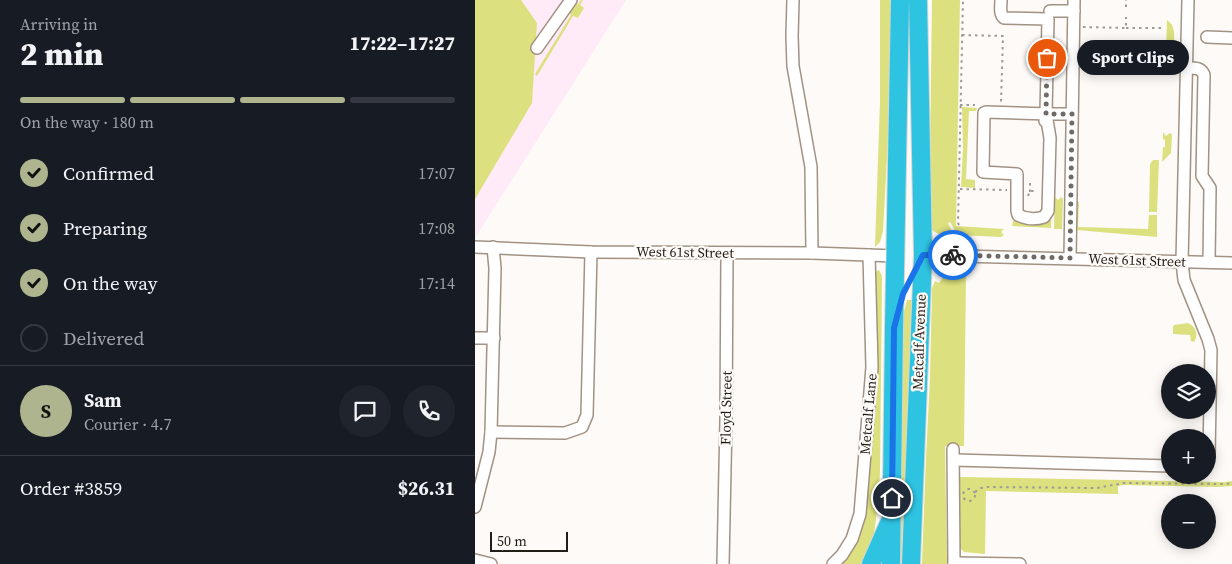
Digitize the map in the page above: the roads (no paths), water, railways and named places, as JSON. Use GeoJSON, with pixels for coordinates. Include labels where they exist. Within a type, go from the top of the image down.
{"type":"FeatureCollection","features":[{"type":"Feature","properties":{"kind":"highway","name":"Metcalf Avenue"},"geometry":{"type":"LineString","coordinates":[[891,564],[900,0]]}},
{"type":"Feature","properties":{"kind":"highway","name":"Metcalf Avenue"},"geometry":{"type":"LineString","coordinates":[[911,564],[923,255],[918,0]]}},
{"type":"Feature","properties":{"kind":"highway"},"geometry":{"type":"LineString","coordinates":[[894,328],[903,294],[923,255],[913,249],[908,238],[909,198],[899,110]]}},
{"type":"Feature","properties":{"kind":"highway"},"geometry":{"type":"LineString","coordinates":[[871,564],[892,517]]}},
{"type":"Feature","properties":{"kind":"street"},"geometry":{"type":"LineString","coordinates":[[537,48],[571,0]]}},
{"type":"Feature","properties":{"kind":"street"},"geometry":{"type":"LineString","coordinates":[[793,0],[793,66],[811,167],[812,253]]}},
{"type":"Feature","properties":{"kind":"street"},"geometry":{"type":"LineString","coordinates":[[996,0],[996,18],[998,23],[1006,24],[1074,6],[1070,258]]}},
{"type":"Feature","properties":{"kind":"street"},"geometry":{"type":"LineString","coordinates":[[1001,0],[1000,12],[1004,18],[1049,14]]}},
{"type":"Feature","properties":{"kind":"street"},"geometry":{"type":"LineString","coordinates":[[1188,0],[1182,262],[1185,280],[1209,339],[1211,350],[1209,429]]}},
{"type":"Feature","properties":{"kind":"street"},"geometry":{"type":"LineString","coordinates":[[1049,14],[1046,114],[1050,138],[1048,211],[1044,217],[1023,218],[1018,215],[1016,205],[1017,174],[983,172],[984,113],[986,112],[1046,114],[1072,114]]}},
{"type":"Feature","properties":{"kind":"street"},"geometry":{"type":"LineString","coordinates":[[1207,37],[1232,38]]}},
{"type":"Feature","properties":{"kind":"street"},"geometry":{"type":"LineString","coordinates":[[1186,68],[1198,68],[1203,71],[1204,76],[1202,176],[1210,188],[1209,262]]}},
{"type":"Feature","properties":{"kind":"street"},"geometry":{"type":"LineString","coordinates":[[1184,176],[1202,176]]}},
{"type":"Feature","properties":{"kind":"street","name":"West 61st Street"},"geometry":{"type":"LineString","coordinates":[[475,247],[591,252],[812,253],[896,256]]}},
{"type":"Feature","properties":{"kind":"street"},"geometry":{"type":"LineString","coordinates":[[475,507],[489,452],[491,432],[495,268],[493,248]]}},
{"type":"Feature","properties":{"kind":"street"},"geometry":{"type":"LineString","coordinates":[[491,432],[565,433],[582,427],[587,415],[591,252]]}},
{"type":"Feature","properties":{"kind":"street","name":"Floyd Street"},"geometry":{"type":"LineString","coordinates":[[723,564],[727,253]]}},
{"type":"Feature","properties":{"kind":"street","name":"Metcalf Lane"},"geometry":{"type":"LineString","coordinates":[[833,564],[852,540],[860,514],[872,367],[869,255]]}},
{"type":"Feature","properties":{"kind":"street","name":"West 61st Street"},"geometry":{"type":"LineString","coordinates":[[923,255],[1232,263]]}},
{"type":"Feature","properties":{"kind":"street"},"geometry":{"type":"LineString","coordinates":[[475,338],[494,338]]}},
{"type":"Feature","properties":{"kind":"street"},"geometry":{"type":"LineString","coordinates":[[1021,564],[954,564],[954,454],[1161,466]]}},
{"type":"Feature","properties":{"kind":"street"},"geometry":{"type":"LineString","coordinates":[[475,560],[491,564]]}},
{"type":"Feature","properties":{"kind":"place","name":"Sport Clips"},"geometry":{"type":"Point","coordinates":[1047,58]}}]}
